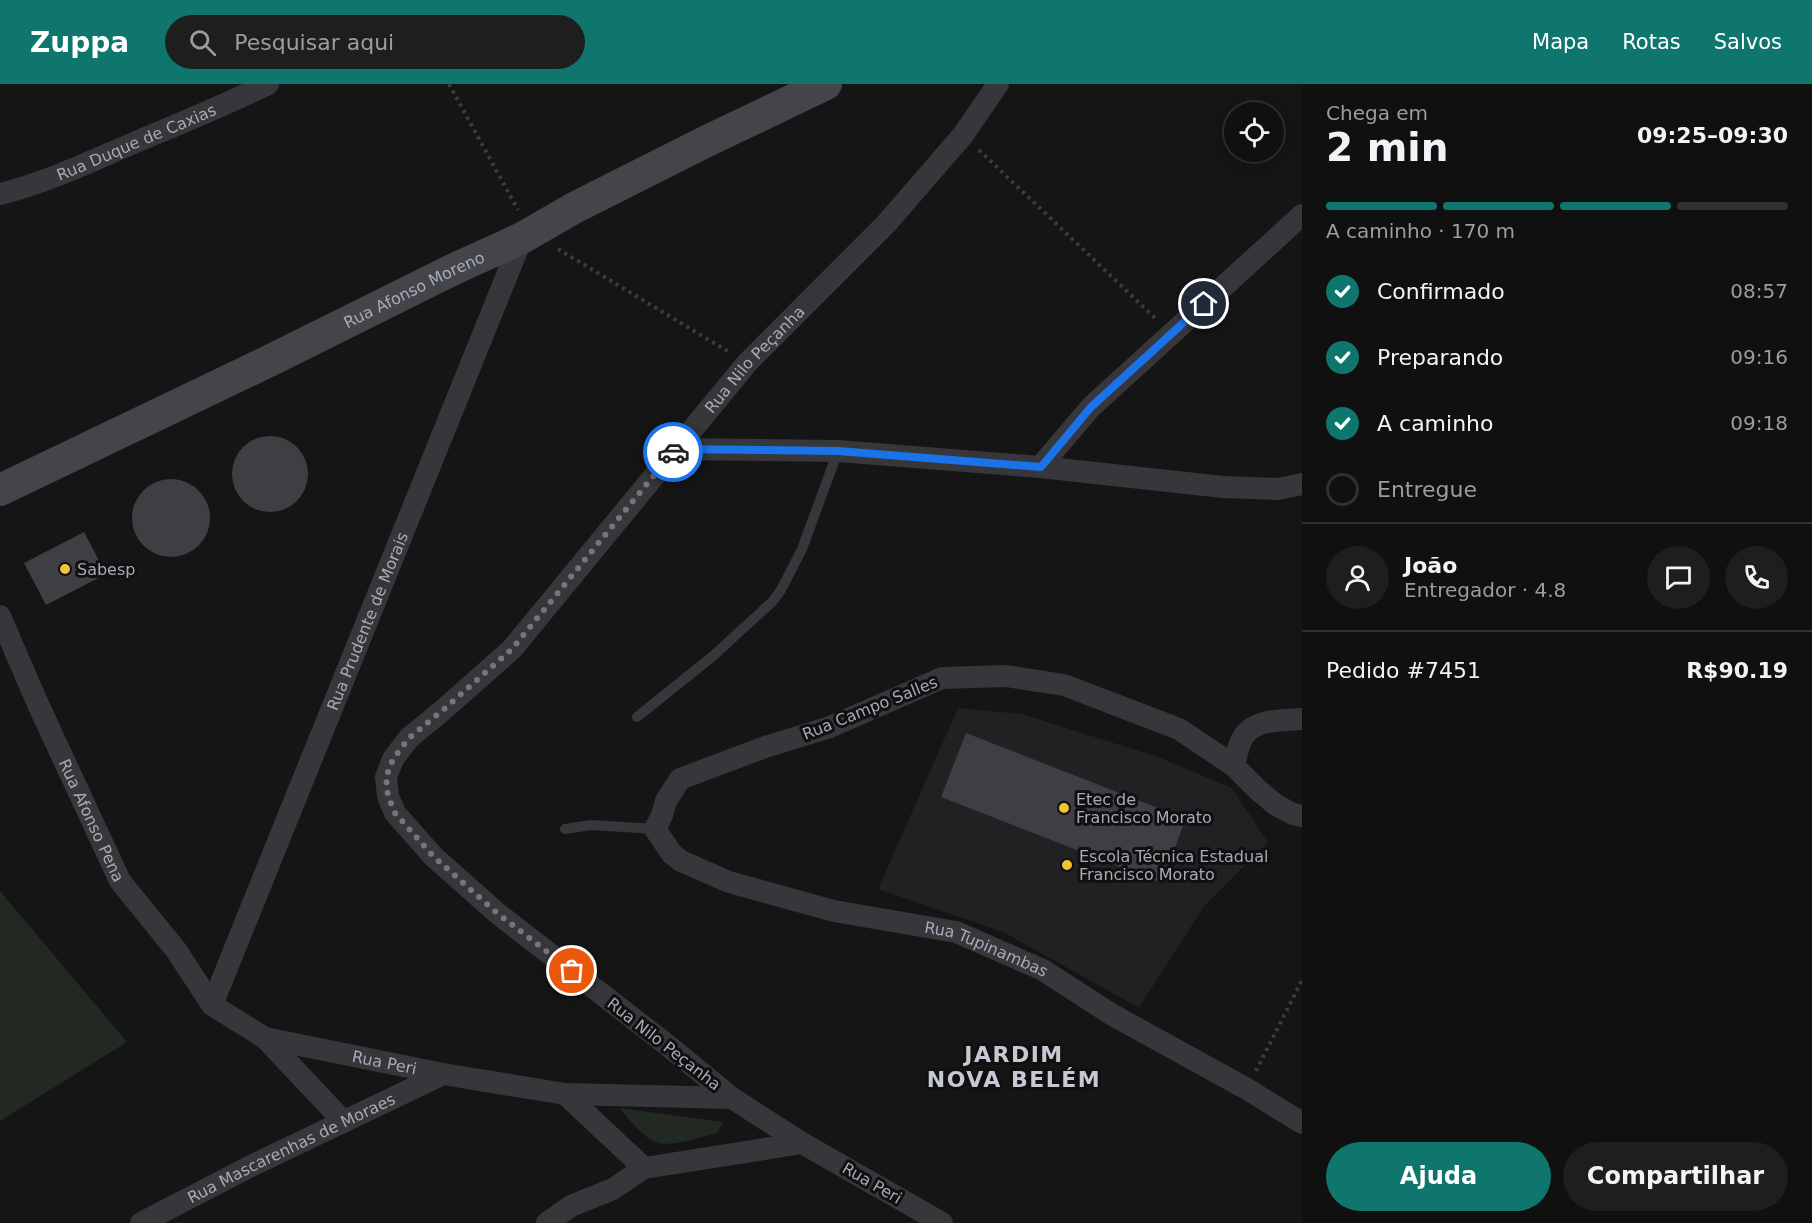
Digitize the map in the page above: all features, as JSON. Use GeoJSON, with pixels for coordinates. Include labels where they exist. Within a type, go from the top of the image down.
{"type":"FeatureCollection","features":[{"type":"Feature","properties":{"kind":"main road","name":"Rua Afonso Moreno"},"geometry":{"type":"LineString","coordinates":[[0,490],[526,235],[574,208],[705,142],[826,84]]}},
{"type":"Feature","properties":{"kind":"street","name":"Rua Duque de Caxias"},"geometry":{"type":"LineString","coordinates":[[0,194],[27,187],[92,161],[268,84]]}},
{"type":"Feature","properties":{"kind":"street","name":"Rua Nilo Peçanha"},"geometry":{"type":"LineString","coordinates":[[802,1143],[732,1098],[497,913],[434,857],[395,813],[388,796],[386,777],[393,759],[409,738],[512,649],[674,449],[747,363],[886,224],[963,135],[998,84]]}},
{"type":"Feature","properties":{"kind":"street"},"geometry":{"type":"LineString","coordinates":[[1041,467],[1091,407],[1302,215]]}},
{"type":"Feature","properties":{"kind":"street","name":"Rua Prudente de Morais"},"geometry":{"type":"LineString","coordinates":[[212,1005],[526,235]]}},
{"type":"Feature","properties":{"kind":"street"},"geometry":{"type":"LineString","coordinates":[[674,449],[838,451],[1041,467],[1223,487],[1278,489],[1302,484]]}},
{"type":"Feature","properties":{"kind":"street","name":"Rua Afonso Pena"},"geometry":{"type":"LineString","coordinates":[[0,616],[120,881],[176,950],[212,1005]]}},
{"type":"Feature","properties":{"kind":"street","name":"Rua Campo Salles"},"geometry":{"type":"LineString","coordinates":[[655,830],[666,801],[680,779],[830,726],[942,678],[1006,676],[1064,685],[1179,729],[1234,766],[1276,805],[1302,816]]}},
{"type":"Feature","properties":{"kind":"street"},"geometry":{"type":"LineString","coordinates":[[1234,766],[1241,739],[1251,727],[1266,722],[1302,718]]}},
{"type":"Feature","properties":{"kind":"street","name":"Rua Tupinambas"},"geometry":{"type":"LineString","coordinates":[[655,830],[672,854],[681,861],[729,882],[834,911],[957,932],[1043,970],[1111,1014],[1247,1089],[1302,1123]]}},
{"type":"Feature","properties":{"kind":"street","name":"Rua Peri"},"geometry":{"type":"LineString","coordinates":[[212,1005],[265,1038],[443,1074],[565,1094],[732,1098]]}},
{"type":"Feature","properties":{"kind":"street"},"geometry":{"type":"LineString","coordinates":[[265,1038],[344,1122]]}},
{"type":"Feature","properties":{"kind":"street","name":"Rua Mascarenhas de Moraes"},"geometry":{"type":"LineString","coordinates":[[141,1223],[253,1165],[443,1074]]}},
{"type":"Feature","properties":{"kind":"street"},"geometry":{"type":"LineString","coordinates":[[565,1094],[645,1168]]}},
{"type":"Feature","properties":{"kind":"street"},"geometry":{"type":"LineString","coordinates":[[547,1223],[572,1206],[613,1189],[645,1168],[802,1143]]}},
{"type":"Feature","properties":{"kind":"street","name":"Rua Peri"},"geometry":{"type":"LineString","coordinates":[[802,1143],[942,1223]]}},
{"type":"Feature","properties":{"kind":"lane"},"geometry":{"type":"LineString","coordinates":[[637,717],[713,656],[772,602],[781,590],[802,549],[838,451]]}},
{"type":"Feature","properties":{"kind":"lane"},"geometry":{"type":"LineString","coordinates":[[565,829],[591,825],[655,830]]}},
{"type":"Feature","properties":{"kind":"path"},"geometry":{"type":"LineString","coordinates":[[449,84],[526,235],[747,363]]}},
{"type":"Feature","properties":{"kind":"path"},"geometry":{"type":"LineString","coordinates":[[963,135],[1171,333]]}},
{"type":"Feature","properties":{"kind":"path"},"geometry":{"type":"LineString","coordinates":[[1247,1089],[1302,980]]}},
{"type":"Feature","properties":{"kind":"shaded area","name":"Escola Técnica Estadual Francisco Morato"},"geometry":{"type":"Polygon","coordinates":[[[958,708],[1022,714],[1158,757],[1232,788],[1268,842],[1204,906],[1139,1008],[1003,932],[878,889],[958,708]]]}},
{"type":"Feature","properties":{"kind":"shaded area"},"geometry":{"type":"Polygon","coordinates":[[[0,891],[127,1042],[0,1121],[0,891]]]}},
{"type":"Feature","properties":{"kind":"shaded area"},"geometry":{"type":"Polygon","coordinates":[[[620,1109],[723,1122],[717,1133],[686,1141],[661,1144],[645,1135],[620,1109]]]}},
{"type":"Feature","properties":{"kind":"building"},"geometry":{"type":"Polygon","coordinates":[[[270,436],[285,439],[297,447],[305,459],[308,474],[305,489],[297,501],[285,509],[270,512],[255,509],[243,501],[235,489],[232,474],[235,459],[243,447],[255,439],[270,436]]]}},
{"type":"Feature","properties":{"kind":"building"},"geometry":{"type":"Polygon","coordinates":[[[163,479],[179,479],[193,485],[204,496],[210,510],[210,526],[204,540],[193,551],[179,557],[163,557],[149,551],[138,540],[132,526],[132,510],[138,496],[149,485],[163,479]]]}},
{"type":"Feature","properties":{"kind":"building","name":"Sabesp"},"geometry":{"type":"Polygon","coordinates":[[[84,532],[106,574],[46,605],[24,563],[84,532]]]}},
{"type":"Feature","properties":{"kind":"building","name":"Etec de Francisco Morato"},"geometry":{"type":"Polygon","coordinates":[[[966,733],[1186,819],[1161,883],[941,797],[966,733]]]}},
{"type":"Feature","properties":{"kind":"way so far"},"geometry":{"type":"LineString","coordinates":[[572,971],[497,913],[434,857],[395,813],[388,796],[386,777],[393,759],[409,738],[512,649],[673,452]]}},
{"type":"Feature","properties":{"kind":"place","name":"Sabesp"},"geometry":{"type":"Point","coordinates":[65,569]}},
{"type":"Feature","properties":{"kind":"place","name":"Etec de Francisco Morato"},"geometry":{"type":"Point","coordinates":[1064,808]}},
{"type":"Feature","properties":{"kind":"place","name":"Escola Técnica Estadual Francisco Morato"},"geometry":{"type":"Point","coordinates":[1067,865]}},
{"type":"Feature","properties":{"kind":"district","name":"JARDIM NOVA BELÉM"},"geometry":{"type":"Point","coordinates":[1014,1066]}},
{"type":"Feature","properties":{"kind":"route"},"geometry":{"type":"LineString","coordinates":[[673,452],[674,449],[838,451],[1041,467],[1091,407],[1204,304]]}}]}
